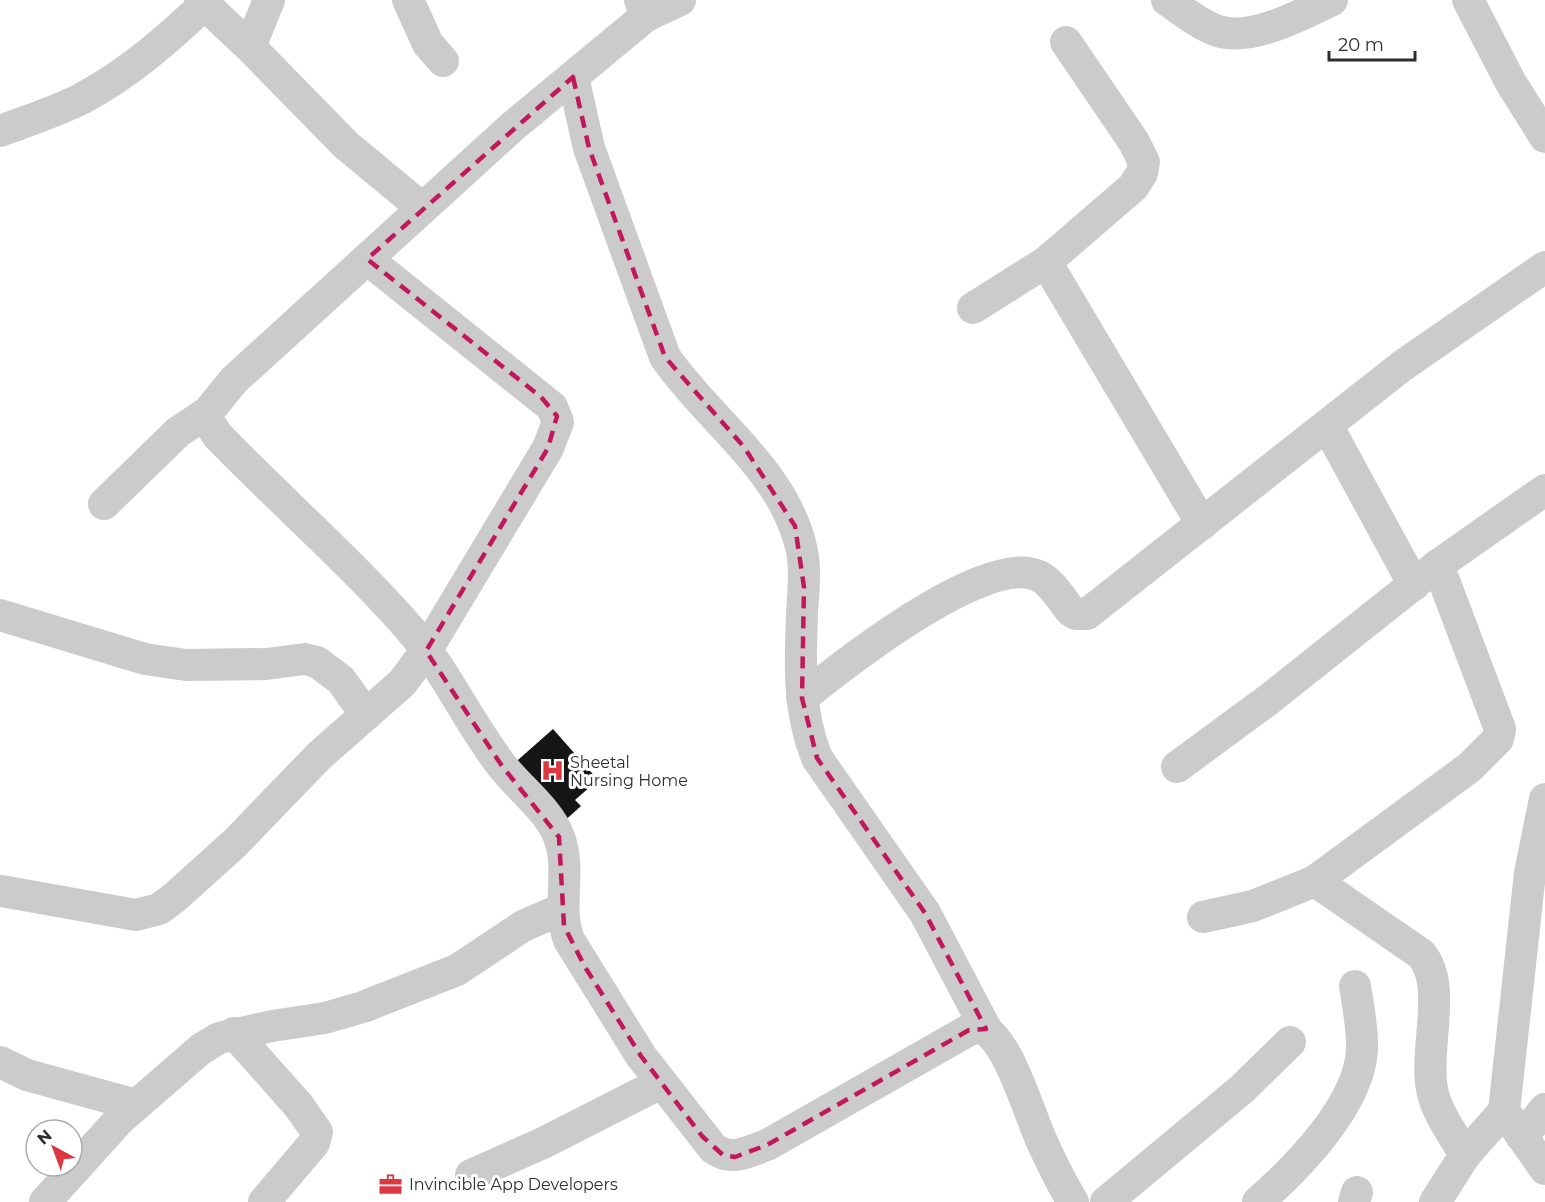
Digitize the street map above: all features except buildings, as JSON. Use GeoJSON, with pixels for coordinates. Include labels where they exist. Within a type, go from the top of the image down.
{"type":"FeatureCollection","features":[{"type":"Feature","properties":{"kind":"street"},"geometry":{"type":"LineString","coordinates":[[250,46],[270,0]]}},
{"type":"Feature","properties":{"kind":"street"},"geometry":{"type":"LineString","coordinates":[[408,0],[428,44],[443,61]]}},
{"type":"Feature","properties":{"kind":"street"},"geometry":{"type":"LineString","coordinates":[[104,504],[178,432],[208,412],[234,380],[422,208],[512,127],[573,77],[643,8],[680,0]]}},
{"type":"Feature","properties":{"kind":"street"},"geometry":{"type":"LineString","coordinates":[[1167,0],[1219,32],[1241,33],[1273,26],[1332,0]]}},
{"type":"Feature","properties":{"kind":"street"},"geometry":{"type":"LineString","coordinates":[[1468,0],[1511,83],[1545,137]]}},
{"type":"Feature","properties":{"kind":"street"},"geometry":{"type":"LineString","coordinates":[[0,131],[97,90],[132,68],[202,2],[250,46],[346,145],[422,208]]}},
{"type":"Feature","properties":{"kind":"street"},"geometry":{"type":"LineString","coordinates":[[974,308],[1046,262],[1133,187],[1142,173],[1144,162],[1134,142],[1066,42]]}},
{"type":"Feature","properties":{"kind":"street"},"geometry":{"type":"LineString","coordinates":[[573,77],[589,148],[600,182],[664,357],[677,375],[744,447],[780,498],[795,526],[802,553],[804,587],[802,698],[807,732],[817,758],[924,913],[986,1029],[1003,1051],[1043,1145],[1073,1202]]}},
{"type":"Feature","properties":{"kind":"street"},"geometry":{"type":"LineString","coordinates":[[1,891],[136,915],[159,909],[236,843],[320,755],[392,693],[426,651],[548,448],[556,434],[557,416],[541,397],[496,365],[367,259]]}},
{"type":"Feature","properties":{"kind":"street"},"geometry":{"type":"LineString","coordinates":[[1046,262],[1202,524]]}},
{"type":"Feature","properties":{"kind":"street"},"geometry":{"type":"LineString","coordinates":[[802,698],[895,628],[972,585],[998,576],[1017,573],[1039,576],[1071,611],[1076,614],[1087,614],[1328,427],[1402,366],[1545,267]]}},
{"type":"Feature","properties":{"kind":"street"},"geometry":{"type":"LineString","coordinates":[[208,412],[208,421],[218,436],[408,628],[426,651],[502,766],[551,822],[560,837],[565,873],[562,909],[564,926],[585,967],[641,1056],[713,1148],[723,1155],[735,1157],[767,1145],[969,1030],[981,1027],[986,1029]]}},
{"type":"Feature","properties":{"kind":"street"},"geometry":{"type":"LineString","coordinates":[[1328,427],[1414,585]]}},
{"type":"Feature","properties":{"kind":"street"},"geometry":{"type":"LineString","coordinates":[[1178,767],[1268,700],[1438,565],[1545,490]]}},
{"type":"Feature","properties":{"kind":"street"},"geometry":{"type":"LineString","coordinates":[[1203,917],[1253,906],[1315,881],[1470,767],[1498,739],[1500,729],[1438,565]]}},
{"type":"Feature","properties":{"kind":"street"},"geometry":{"type":"LineString","coordinates":[[0,615],[145,659],[186,665],[266,664],[305,659],[316,662],[341,680],[366,715]]}},
{"type":"Feature","properties":{"kind":"street"},"geometry":{"type":"LineString","coordinates":[[1435,1202],[1465,1155],[1504,1112],[1530,873],[1545,799]]}},
{"type":"Feature","properties":{"kind":"street"},"geometry":{"type":"LineString","coordinates":[[1315,881],[1421,954],[1429,964],[1433,987],[1428,1062],[1432,1091],[1439,1110],[1465,1155]]}},
{"type":"Feature","properties":{"kind":"street"},"geometry":{"type":"LineString","coordinates":[[45,1202],[69,1173],[136,1105],[201,1049],[219,1038],[234,1033],[325,1018],[437,979],[457,970],[542,915],[562,909]]}},
{"type":"Feature","properties":{"kind":"street"},"geometry":{"type":"LineString","coordinates":[[1258,1202],[1301,1161],[1334,1119],[1348,1095],[1359,1066],[1362,1049],[1355,986]]}},
{"type":"Feature","properties":{"kind":"street"},"geometry":{"type":"LineString","coordinates":[[234,1033],[311,1120],[317,1132],[314,1143],[264,1202]]}},
{"type":"Feature","properties":{"kind":"street"},"geometry":{"type":"LineString","coordinates":[[1106,1202],[1242,1089],[1290,1042]]}},
{"type":"Feature","properties":{"kind":"street"},"geometry":{"type":"LineString","coordinates":[[0,1062],[27,1075],[136,1105]]}},
{"type":"Feature","properties":{"kind":"street"},"geometry":{"type":"LineString","coordinates":[[471,1175],[534,1147],[661,1083]]}},
{"type":"Feature","properties":{"kind":"street"},"geometry":{"type":"LineString","coordinates":[[1522,1137],[1545,1109]]}},
{"type":"Feature","properties":{"kind":"street"},"geometry":{"type":"LineString","coordinates":[[1504,1112],[1545,1169]]}},
{"type":"Feature","properties":{"kind":"highlighted area"},"geometry":{"type":"Polygon","coordinates":[[[573,77],[589,148],[665,357],[744,447],[795,526],[804,587],[802,698],[817,758],[925,913],[986,1029],[969,1030],[767,1145],[735,1157],[723,1155],[702,1136],[641,1056],[585,967],[564,926],[559,837],[502,766],[426,651],[548,448],[557,416],[541,397],[367,259],[573,77]]]}},
{"type":"Feature","properties":{"kind":"place","name":"Sheetal Nursing Home"},"geometry":{"type":"Point","coordinates":[552,771]}},
{"type":"Feature","properties":{"kind":"place","name":"Invincible App Developers"},"geometry":{"type":"Point","coordinates":[391,1184]}}]}
